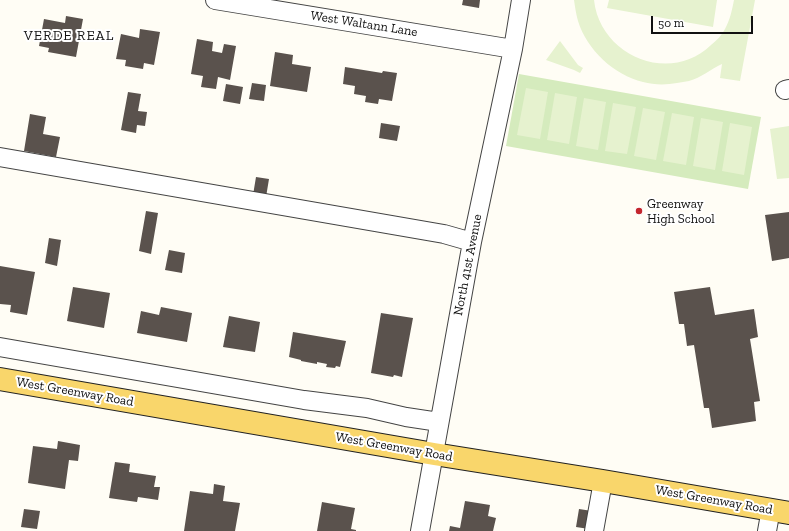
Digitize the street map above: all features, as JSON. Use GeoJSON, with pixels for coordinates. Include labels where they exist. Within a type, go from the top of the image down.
{"type":"FeatureCollection","features":[{"type":"Feature","properties":{"kind":"main road","name":"West Greenway Road"},"geometry":{"type":"LineString","coordinates":[[0,380],[780,511]]}},
{"type":"Feature","properties":{"kind":"street","name":"West Waltann Lane"},"geometry":{"type":"LineString","coordinates":[[215,0],[513,49]]}},
{"type":"Feature","properties":{"kind":"street","name":"North 41st Avenue"},"geometry":{"type":"LineString","coordinates":[[420,531],[472,242],[513,49],[520,0]]}},
{"type":"Feature","properties":{"kind":"street"},"geometry":{"type":"LineString","coordinates":[[0,157],[444,234],[472,242]]}},
{"type":"Feature","properties":{"kind":"street"},"geometry":{"type":"LineString","coordinates":[[0,347],[304,400],[367,408],[406,417],[439,422]]}},
{"type":"Feature","properties":{"kind":"street"},"geometry":{"type":"LineString","coordinates":[[594,531],[603,481]]}},
{"type":"Feature","properties":{"kind":"street"},"geometry":{"type":"LineString","coordinates":[[767,531],[780,511]]}},
{"type":"Feature","properties":{"kind":"green space"},"geometry":{"type":"Polygon","coordinates":[[[574,0],[594,0],[599,20],[609,36],[623,49],[639,58],[658,63],[676,63],[694,57],[717,39],[727,26],[734,0],[755,0],[740,81],[720,78],[722,64],[702,76],[688,81],[669,84],[656,84],[632,79],[622,74],[603,60],[588,42],[578,21],[574,0]]]}},
{"type":"Feature","properties":{"kind":"green space"},"geometry":{"type":"Polygon","coordinates":[[[609,0],[717,0],[713,27],[607,8],[609,0]]]}},
{"type":"Feature","properties":{"kind":"green space"},"geometry":{"type":"Polygon","coordinates":[[[560,41],[578,65],[583,68],[580,73],[546,60],[560,41]]]}},
{"type":"Feature","properties":{"kind":"green space"},"geometry":{"type":"Polygon","coordinates":[[[519,74],[761,117],[748,189],[506,146],[519,74]]]}},
{"type":"Feature","properties":{"kind":"green space"},"geometry":{"type":"Polygon","coordinates":[[[526,88],[548,92],[540,139],[517,135],[526,88]]]}},
{"type":"Feature","properties":{"kind":"green space"},"geometry":{"type":"Polygon","coordinates":[[[555,93],[577,97],[569,144],[547,140],[555,93]]]}},
{"type":"Feature","properties":{"kind":"green space"},"geometry":{"type":"Polygon","coordinates":[[[584,98],[606,102],[598,150],[576,146],[584,98]]]}},
{"type":"Feature","properties":{"kind":"green space"},"geometry":{"type":"Polygon","coordinates":[[[613,103],[636,107],[627,154],[605,151],[613,103]]]}},
{"type":"Feature","properties":{"kind":"green space"},"geometry":{"type":"Polygon","coordinates":[[[643,108],[665,112],[656,160],[634,156],[643,108]]]}},
{"type":"Feature","properties":{"kind":"green space"},"geometry":{"type":"Polygon","coordinates":[[[672,113],[694,117],[686,165],[663,161],[672,113]]]}},
{"type":"Feature","properties":{"kind":"green space"},"geometry":{"type":"Polygon","coordinates":[[[701,118],[723,122],[715,170],[693,166],[701,118]]]}},
{"type":"Feature","properties":{"kind":"green space"},"geometry":{"type":"Polygon","coordinates":[[[730,123],[752,127],[744,175],[722,171],[730,123]]]}},
{"type":"Feature","properties":{"kind":"green space"},"geometry":{"type":"Polygon","coordinates":[[[789,126],[789,178],[777,179],[770,129],[789,126]]]}},
{"type":"Feature","properties":{"kind":"building"},"geometry":{"type":"Polygon","coordinates":[[[463,0],[480,0],[479,8],[462,5],[463,0]]]}},
{"type":"Feature","properties":{"kind":"building"},"geometry":{"type":"Polygon","coordinates":[[[66,16],[83,19],[76,57],[48,52],[49,48],[39,46],[44,19],[65,23],[66,16]]]}},
{"type":"Feature","properties":{"kind":"building"},"geometry":{"type":"Polygon","coordinates":[[[140,29],[160,32],[154,65],[144,63],[143,69],[125,66],[126,60],[116,59],[121,34],[139,38],[140,29]]]}},
{"type":"Feature","properties":{"kind":"building"},"geometry":{"type":"Polygon","coordinates":[[[197,39],[213,42],[212,51],[222,53],[224,44],[236,46],[230,80],[218,77],[216,89],[201,87],[203,76],[191,74],[197,39]]]}},
{"type":"Feature","properties":{"kind":"building"},"geometry":{"type":"Polygon","coordinates":[[[275,52],[293,55],[292,64],[311,67],[307,92],[270,86],[275,52]]]}},
{"type":"Feature","properties":{"kind":"building"},"geometry":{"type":"Polygon","coordinates":[[[345,67],[382,73],[383,71],[397,73],[392,101],[379,99],[378,104],[365,102],[366,96],[354,94],[355,86],[343,84],[345,67]]]}},
{"type":"Feature","properties":{"kind":"building"},"geometry":{"type":"Polygon","coordinates":[[[252,83],[266,85],[264,101],[249,99],[252,83]]]}},
{"type":"Feature","properties":{"kind":"building"},"geometry":{"type":"Polygon","coordinates":[[[226,84],[243,87],[240,104],[223,101],[226,84]]]}},
{"type":"Feature","properties":{"kind":"building"},"geometry":{"type":"Polygon","coordinates":[[[128,92],[141,94],[138,111],[147,112],[145,126],[137,125],[136,133],[121,130],[128,92]]]}},
{"type":"Feature","properties":{"kind":"building"},"geometry":{"type":"Polygon","coordinates":[[[30,114],[46,117],[43,134],[60,137],[56,157],[24,151],[30,114]]]}},
{"type":"Feature","properties":{"kind":"building"},"geometry":{"type":"Polygon","coordinates":[[[381,123],[400,126],[397,141],[379,138],[381,123]]]}},
{"type":"Feature","properties":{"kind":"building"},"geometry":{"type":"Polygon","coordinates":[[[256,177],[269,179],[266,197],[253,195],[256,177]]]}},
{"type":"Feature","properties":{"kind":"building"},"geometry":{"type":"Polygon","coordinates":[[[146,211],[158,213],[151,254],[139,251],[146,211]]]}},
{"type":"Feature","properties":{"kind":"building"},"geometry":{"type":"Polygon","coordinates":[[[789,212],[789,258],[772,261],[765,215],[789,212]]]}},
{"type":"Feature","properties":{"kind":"building"},"geometry":{"type":"Polygon","coordinates":[[[49,238],[61,240],[57,266],[45,263],[49,238]]]}},
{"type":"Feature","properties":{"kind":"building"},"geometry":{"type":"Polygon","coordinates":[[[169,250],[185,253],[182,273],[165,270],[169,250]]]}},
{"type":"Feature","properties":{"kind":"building"},"geometry":{"type":"Polygon","coordinates":[[[0,266],[35,272],[27,315],[10,312],[11,305],[0,304],[0,266]]]}},
{"type":"Feature","properties":{"kind":"building"},"geometry":{"type":"Polygon","coordinates":[[[73,287],[110,293],[104,328],[67,321],[73,287]]]}},
{"type":"Feature","properties":{"kind":"building"},"geometry":{"type":"Polygon","coordinates":[[[710,287],[715,315],[754,309],[758,337],[750,339],[760,401],[754,402],[756,421],[712,428],[709,408],[704,408],[694,345],[687,346],[684,324],[679,324],[674,292],[710,287]]]}},
{"type":"Feature","properties":{"kind":"building"},"geometry":{"type":"Polygon","coordinates":[[[161,307],[192,313],[187,342],[137,333],[141,311],[159,315],[161,307]]]}},
{"type":"Feature","properties":{"kind":"building"},"geometry":{"type":"Polygon","coordinates":[[[381,313],[413,318],[402,377],[371,373],[381,313]]]}},
{"type":"Feature","properties":{"kind":"building"},"geometry":{"type":"Polygon","coordinates":[[[229,316],[260,322],[255,352],[223,347],[229,316]]]}},
{"type":"Feature","properties":{"kind":"building"},"geometry":{"type":"Polygon","coordinates":[[[293,332],[346,341],[340,367],[326,367],[327,364],[317,362],[317,364],[289,357],[293,332]]]}},
{"type":"Feature","properties":{"kind":"building"},"geometry":{"type":"Polygon","coordinates":[[[58,441],[80,445],[78,461],[69,460],[65,489],[28,483],[33,446],[57,449],[58,441]]]}},
{"type":"Feature","properties":{"kind":"building"},"geometry":{"type":"Polygon","coordinates":[[[115,462],[130,464],[129,472],[156,476],[154,487],[160,487],[158,500],[138,497],[137,502],[109,498],[115,462]]]}},
{"type":"Feature","properties":{"kind":"building"},"geometry":{"type":"Polygon","coordinates":[[[214,484],[225,486],[223,501],[240,503],[235,531],[184,531],[190,491],[213,494],[214,484]]]}},
{"type":"Feature","properties":{"kind":"building"},"geometry":{"type":"Polygon","coordinates":[[[465,501],[490,505],[488,516],[496,518],[493,531],[449,531],[450,526],[460,528],[465,501]]]}},
{"type":"Feature","properties":{"kind":"building"},"geometry":{"type":"Polygon","coordinates":[[[322,502],[355,508],[351,529],[356,531],[317,531],[322,502]]]}},
{"type":"Feature","properties":{"kind":"building"},"geometry":{"type":"Polygon","coordinates":[[[24,509],[40,511],[37,529],[21,527],[24,509]]]}},
{"type":"Feature","properties":{"kind":"building"},"geometry":{"type":"Polygon","coordinates":[[[579,509],[592,511],[589,529],[576,527],[579,509]]]}},
{"type":"Feature","properties":{"kind":"place","name":"Greenway High School"},"geometry":{"type":"Point","coordinates":[639,211]}},
{"type":"Feature","properties":{"kind":"district","name":"VERDE REAL"},"geometry":{"type":"Point","coordinates":[69,36]}}]}
